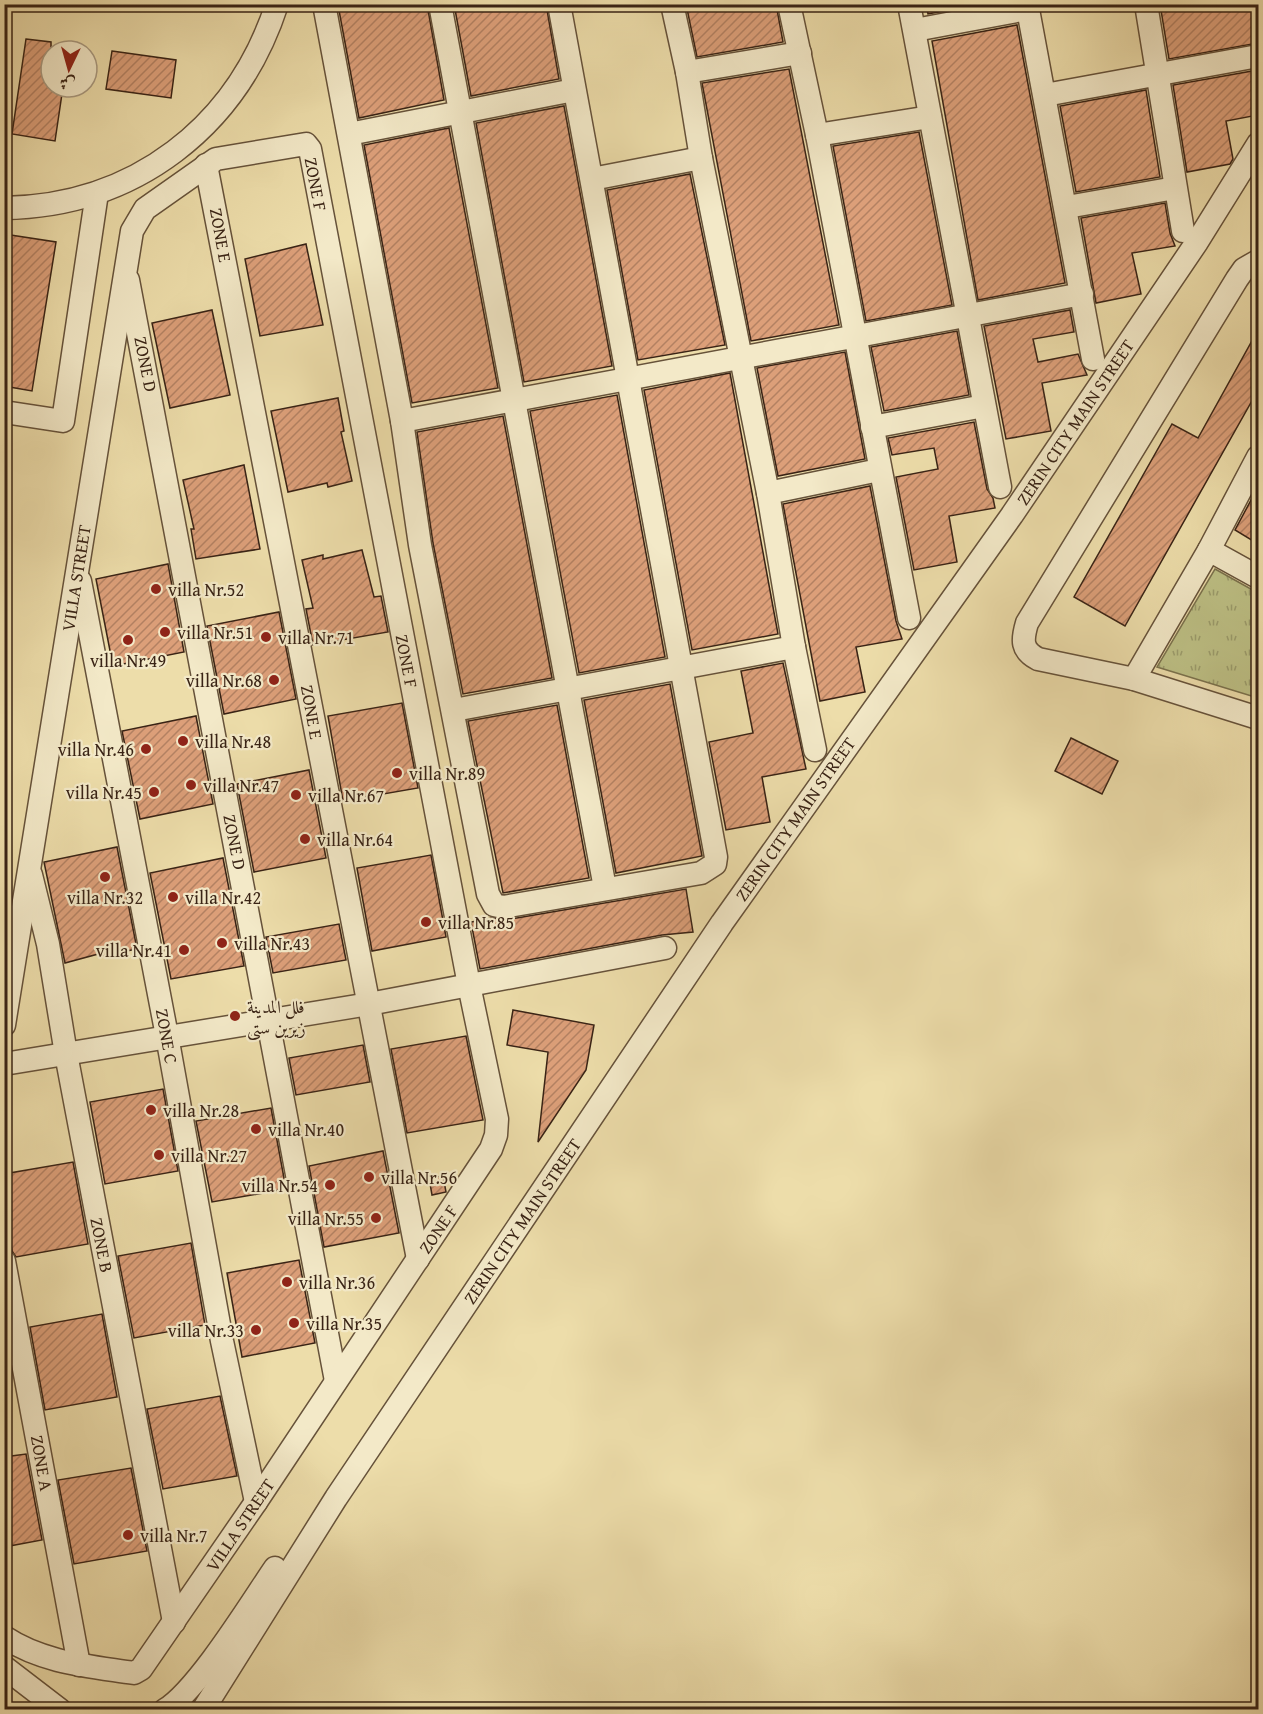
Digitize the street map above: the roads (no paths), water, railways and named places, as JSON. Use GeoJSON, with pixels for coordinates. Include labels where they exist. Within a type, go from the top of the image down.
{"type":"FeatureCollection","features":[{"type":"Feature","properties":{"kind":"street"},"geometry":{"type":"LineString","coordinates":[[324,4],[402,421],[420,545],[454,710],[488,894],[494,905],[503,907],[701,873],[715,864],[560,5]]}},
{"type":"Feature","properties":{"kind":"street"},"geometry":{"type":"LineString","coordinates":[[440,4],[462,111],[605,888]]}},
{"type":"Feature","properties":{"kind":"street"},"geometry":{"type":"LineString","coordinates":[[672,4],[768,493],[794,647],[815,750]]}},
{"type":"Feature","properties":{"kind":"street"},"geometry":{"type":"LineString","coordinates":[[789,4],[817,135],[879,471],[909,618]]}},
{"type":"Feature","properties":{"kind":"street"},"geometry":{"type":"LineString","coordinates":[[909,4],[1000,487]]}},
{"type":"Feature","properties":{"kind":"street"},"geometry":{"type":"LineString","coordinates":[[1146,4],[1184,231]]}},
{"type":"Feature","properties":{"kind":"street"},"geometry":{"type":"LineString","coordinates":[[4,208],[32,207],[80,199],[126,182],[168,158],[205,127],[236,90],[261,49],[280,5]]}},
{"type":"Feature","properties":{"kind":"street"},"geometry":{"type":"LineString","coordinates":[[915,30],[1027,7],[1067,207],[1093,359]]}},
{"type":"Feature","properties":{"kind":"street"},"geometry":{"type":"LineString","coordinates":[[687,72],[800,53]]}},
{"type":"Feature","properties":{"kind":"street"},"geometry":{"type":"LineString","coordinates":[[1045,95],[1258,56]]}},
{"type":"Feature","properties":{"kind":"street"},"geometry":{"type":"LineString","coordinates":[[349,134],[574,90]]}},
{"type":"Feature","properties":{"kind":"street"},"geometry":{"type":"LineString","coordinates":[[817,135],[930,117]]}},
{"type":"Feature","properties":{"kind":"street","name":"ZONE F"},"geometry":{"type":"LineString","coordinates":[[206,165],[231,155],[296,144],[306,144],[310,149],[469,985],[497,1119],[496,1135],[491,1149],[418,1259]]}},
{"type":"Feature","properties":{"kind":"street","name":"ZERIN CITY MAIN STREET"},"geometry":{"type":"LineString","coordinates":[[203,1710],[336,1498],[722,922],[1094,395],[1258,144]]}},
{"type":"Feature","properties":{"kind":"street"},"geometry":{"type":"LineString","coordinates":[[592,179],[701,158]]}},
{"type":"Feature","properties":{"kind":"street","name":"VILLA STREET"},"geometry":{"type":"LineString","coordinates":[[4,1025],[132,231],[145,209],[206,165]]}},
{"type":"Feature","properties":{"kind":"street","name":"ZONE E"},"geometry":{"type":"LineString","coordinates":[[206,165],[418,1259]]}},
{"type":"Feature","properties":{"kind":"street"},"geometry":{"type":"LineString","coordinates":[[126,182],[145,209]]}},
{"type":"Feature","properties":{"kind":"street"},"geometry":{"type":"LineString","coordinates":[[1067,207],[1175,188]]}},
{"type":"Feature","properties":{"kind":"street"},"geometry":{"type":"LineString","coordinates":[[4,412],[63,421],[97,193]]}},
{"type":"Feature","properties":{"kind":"street"},"geometry":{"type":"LineString","coordinates":[[1258,261],[1244,269],[1237,279],[1109,485],[1025,630],[1023,647],[1028,654],[1038,659],[1134,679],[1258,718]]}},
{"type":"Feature","properties":{"kind":"street","name":"ZONE D"},"geometry":{"type":"LineString","coordinates":[[125,268],[141,336],[336,1381]]}},
{"type":"Feature","properties":{"kind":"street"},"geometry":{"type":"LineString","coordinates":[[402,421],[628,381],[1082,294]]}},
{"type":"Feature","properties":{"kind":"street"},"geometry":{"type":"LineString","coordinates":[[872,426],[984,406]]}},
{"type":"Feature","properties":{"kind":"street"},"geometry":{"type":"LineString","coordinates":[[1134,679],[1209,550],[1258,457]]}},
{"type":"Feature","properties":{"kind":"street"},"geometry":{"type":"LineString","coordinates":[[768,493],[879,471]]}},
{"type":"Feature","properties":{"kind":"street"},"geometry":{"type":"LineString","coordinates":[[1209,550],[1258,577]]}},
{"type":"Feature","properties":{"kind":"street","name":"ZONE C"},"geometry":{"type":"LineString","coordinates":[[77,570],[93,640],[222,1341],[256,1502]]}},
{"type":"Feature","properties":{"kind":"street"},"geometry":{"type":"LineString","coordinates":[[454,710],[680,666],[794,647]]}},
{"type":"Feature","properties":{"kind":"street","name":"ZONE B"},"geometry":{"type":"LineString","coordinates":[[29,869],[46,936],[66,1054],[174,1622]]}},
{"type":"Feature","properties":{"kind":"street"},"geometry":{"type":"LineString","coordinates":[[4,1064],[369,1004],[665,948]]}},
{"type":"Feature","properties":{"kind":"street","name":"VILLA STREET"},"geometry":{"type":"LineString","coordinates":[[4,1637],[28,1651],[79,1665],[134,1673],[141,1669],[256,1502],[418,1259]]}},
{"type":"Feature","properties":{"kind":"street","name":"ZONE A"},"geometry":{"type":"LineString","coordinates":[[4,1261],[79,1665]]}},
{"type":"Feature","properties":{"kind":"street","name":"ZERIN CITY MAIN STREET"},"geometry":{"type":"LineString","coordinates":[[172,1707],[245,1612],[304,1525],[336,1498]]}},
{"type":"Feature","properties":{"kind":"street"},"geometry":{"type":"LineString","coordinates":[[4,1667],[62,1708]]}},
{"type":"Feature","properties":{"kind":"place","name":"villa Nr.52"},"geometry":{"type":"Point","coordinates":[156,589]}},
{"type":"Feature","properties":{"kind":"place","name":"villa Nr.51"},"geometry":{"type":"Point","coordinates":[165,632]}},
{"type":"Feature","properties":{"kind":"place","name":"villa Nr.71"},"geometry":{"type":"Point","coordinates":[266,637]}},
{"type":"Feature","properties":{"kind":"place","name":"villa Nr.49"},"geometry":{"type":"Point","coordinates":[128,640]}},
{"type":"Feature","properties":{"kind":"place","name":"villa Nr.68"},"geometry":{"type":"Point","coordinates":[274,680]}},
{"type":"Feature","properties":{"kind":"place","name":"villa Nr.48"},"geometry":{"type":"Point","coordinates":[183,741]}},
{"type":"Feature","properties":{"kind":"place","name":"villa Nr.46"},"geometry":{"type":"Point","coordinates":[146,749]}},
{"type":"Feature","properties":{"kind":"place","name":"villa Nr.89"},"geometry":{"type":"Point","coordinates":[397,773]}},
{"type":"Feature","properties":{"kind":"place","name":"villa Nr.47"},"geometry":{"type":"Point","coordinates":[191,785]}},
{"type":"Feature","properties":{"kind":"place","name":"villa Nr.45"},"geometry":{"type":"Point","coordinates":[154,792]}},
{"type":"Feature","properties":{"kind":"place","name":"villa Nr.67"},"geometry":{"type":"Point","coordinates":[296,795]}},
{"type":"Feature","properties":{"kind":"place","name":"villa Nr.64"},"geometry":{"type":"Point","coordinates":[305,839]}},
{"type":"Feature","properties":{"kind":"place","name":"villa Nr.32"},"geometry":{"type":"Point","coordinates":[105,877]}},
{"type":"Feature","properties":{"kind":"place","name":"villa Nr.42"},"geometry":{"type":"Point","coordinates":[173,897]}},
{"type":"Feature","properties":{"kind":"place","name":"villa Nr.85"},"geometry":{"type":"Point","coordinates":[426,922]}},
{"type":"Feature","properties":{"kind":"place","name":"villa Nr.43"},"geometry":{"type":"Point","coordinates":[222,943]}},
{"type":"Feature","properties":{"kind":"place","name":"villa Nr.41"},"geometry":{"type":"Point","coordinates":[184,950]}},
{"type":"Feature","properties":{"kind":"place","name":"فلل المدينة زیرین ستی"},"geometry":{"type":"Point","coordinates":[235,1016]}},
{"type":"Feature","properties":{"kind":"place","name":"villa Nr.28"},"geometry":{"type":"Point","coordinates":[151,1110]}},
{"type":"Feature","properties":{"kind":"place","name":"villa Nr.40"},"geometry":{"type":"Point","coordinates":[256,1129]}},
{"type":"Feature","properties":{"kind":"place","name":"villa Nr.27"},"geometry":{"type":"Point","coordinates":[159,1155]}},
{"type":"Feature","properties":{"kind":"place","name":"villa Nr.56"},"geometry":{"type":"Point","coordinates":[369,1177]}},
{"type":"Feature","properties":{"kind":"place","name":"villa Nr.54"},"geometry":{"type":"Point","coordinates":[330,1185]}},
{"type":"Feature","properties":{"kind":"place","name":"villa Nr.55"},"geometry":{"type":"Point","coordinates":[376,1218]}},
{"type":"Feature","properties":{"kind":"place","name":"villa Nr.36"},"geometry":{"type":"Point","coordinates":[287,1282]}},
{"type":"Feature","properties":{"kind":"place","name":"villa Nr.35"},"geometry":{"type":"Point","coordinates":[294,1323]}},
{"type":"Feature","properties":{"kind":"place","name":"villa Nr.33"},"geometry":{"type":"Point","coordinates":[256,1330]}},
{"type":"Feature","properties":{"kind":"place","name":"villa Nr.7"},"geometry":{"type":"Point","coordinates":[128,1535]}}]}
